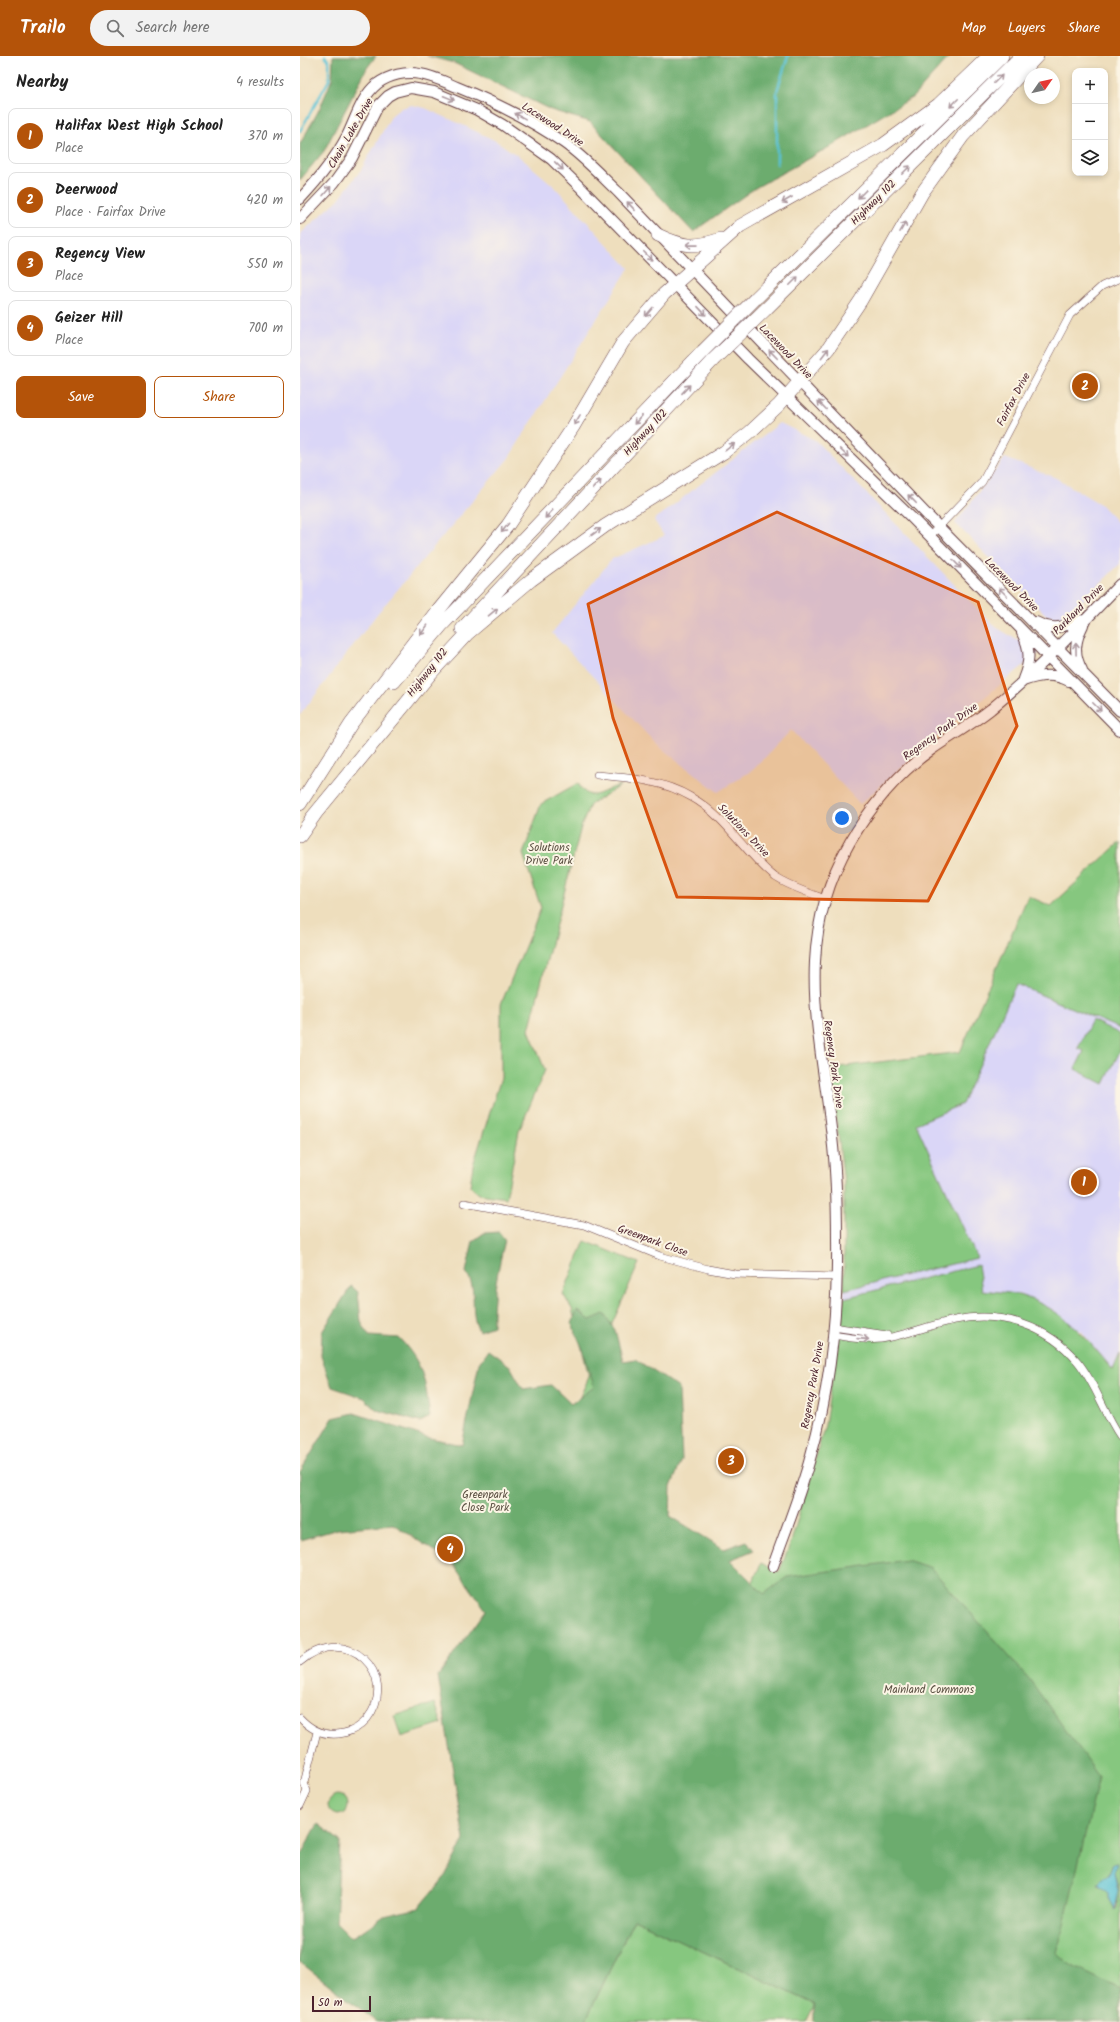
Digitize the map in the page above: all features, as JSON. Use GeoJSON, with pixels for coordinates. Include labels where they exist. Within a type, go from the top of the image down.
{"type":"FeatureCollection","features":[{"type":"Feature","properties":{"kind":"highway"},"geometry":{"type":"LineString","coordinates":[[300,804],[351,724],[437,612],[508,524],[573,427],[623,342],[675,283],[740,226],[883,145],[938,104],[989,56]]}},
{"type":"Feature","properties":{"kind":"highway","name":"Highway 102"},"geometry":{"type":"LineString","coordinates":[[300,811],[347,744],[397,678],[441,626],[703,351],[1002,56]]}},
{"type":"Feature","properties":{"kind":"highway","name":"Highway 102"},"geometry":{"type":"LineString","coordinates":[[300,836],[311,819],[454,637],[713,360],[1021,56]]}},
{"type":"Feature","properties":{"kind":"highway"},"geometry":{"type":"LineString","coordinates":[[311,819],[431,673],[467,634],[531,580],[605,526],[724,452],[749,432],[800,382],[828,349],[922,193],[963,136],[1037,56]]}},
{"type":"Feature","properties":{"kind":"highway"},"geometry":{"type":"LineString","coordinates":[[658,235],[676,244],[687,245],[703,245],[727,237]]}},
{"type":"Feature","properties":{"kind":"street","name":"Lacewood Drive"},"geometry":{"type":"LineString","coordinates":[[394,76],[406,73],[420,74],[437,78],[474,94],[537,126],[565,144],[586,162],[1030,619],[1074,684],[1120,730]]}},
{"type":"Feature","properties":{"kind":"street","name":"Chain Lake Drive"},"geometry":{"type":"LineString","coordinates":[[300,199],[326,169],[337,152],[368,93],[378,84],[394,76]]}},
{"type":"Feature","properties":{"kind":"street","name":"Lacewood Drive"},"geometry":{"type":"LineString","coordinates":[[411,88],[434,92],[471,108],[502,124],[551,159],[786,396],[930,536],[1019,626],[1088,679],[1120,711]]}},
{"type":"Feature","properties":{"kind":"street","name":"Chain Lake Drive"},"geometry":{"type":"LineString","coordinates":[[300,219],[324,196],[343,172],[378,106],[388,96],[411,88]]}},
{"type":"Feature","properties":{"kind":"street","name":"Fairfax Drive"},"geometry":{"type":"LineString","coordinates":[[930,536],[982,482],[1070,315],[1102,286],[1120,278]]}},
{"type":"Feature","properties":{"kind":"street","name":"Parkland Drive"},"geometry":{"type":"LineString","coordinates":[[1052,652],[1120,584]]}},
{"type":"Feature","properties":{"kind":"street"},"geometry":{"type":"LineString","coordinates":[[1030,619],[1043,626],[1054,628],[1067,626],[1087,618]]}},
{"type":"Feature","properties":{"kind":"street"},"geometry":{"type":"LineString","coordinates":[[1087,618],[1078,634],[1076,651],[1079,664],[1088,679]]}},
{"type":"Feature","properties":{"kind":"street"},"geometry":{"type":"LineString","coordinates":[[1019,626],[1026,641],[1029,653],[1029,662],[1022,682]]}},
{"type":"Feature","properties":{"kind":"street","name":"Regency Park Drive"},"geometry":{"type":"LineString","coordinates":[[773,1566],[794,1510],[812,1453],[826,1387],[833,1331],[837,1277],[836,1184],[832,1138],[814,996],[816,945],[826,899],[836,869],[849,843],[874,806],[891,786],[909,767],[931,750],[976,721],[1022,682],[1052,652]]}},
{"type":"Feature","properties":{"kind":"street"},"geometry":{"type":"LineString","coordinates":[[1022,682],[1051,675],[1074,684]]}},
{"type":"Feature","properties":{"kind":"street","name":"Solutions Drive"},"geometry":{"type":"LineString","coordinates":[[597,775],[640,779],[668,785],[692,797],[718,816],[776,877],[788,884],[826,899]]}},
{"type":"Feature","properties":{"kind":"street","name":"Greenpark Close"},"geometry":{"type":"LineString","coordinates":[[464,1203],[573,1222],[660,1256],[708,1269],[735,1274],[837,1277]]}},
{"type":"Feature","properties":{"kind":"street"},"geometry":{"type":"LineString","coordinates":[[833,1331],[893,1336],[911,1333],[954,1320],[975,1318],[1001,1318],[1037,1329],[1061,1345],[1079,1363],[1120,1436]]}},
{"type":"Feature","properties":{"kind":"street"},"geometry":{"type":"LineString","coordinates":[[300,1662],[310,1653],[323,1648],[338,1646],[351,1650],[363,1658],[372,1669],[377,1683],[377,1698],[372,1712],[363,1724],[350,1732],[336,1735],[317,1732],[300,1718]]}},
{"type":"Feature","properties":{"kind":"street"},"geometry":{"type":"LineString","coordinates":[[300,1806],[307,1791],[302,1785],[317,1732]]}},
{"type":"Feature","properties":{"kind":"highlighted area"},"geometry":{"type":"Polygon","coordinates":[[[777,512],[978,602],[1017,726],[928,901],[677,897],[613,718],[588,604],[777,512]]]}},
{"type":"Feature","properties":{"kind":"shaded area"},"geometry":{"type":"Polygon","coordinates":[[[412,105],[425,108],[496,141],[521,158],[554,186],[629,268],[508,459],[377,614],[300,715],[300,234],[338,200],[361,170],[392,115],[401,108],[412,105]]]}},
{"type":"Feature","properties":{"kind":"shaded area"},"geometry":{"type":"Polygon","coordinates":[[[780,423],[815,440],[994,626],[1039,653],[959,718],[860,804],[791,730],[754,769],[718,792],[656,744],[552,633],[612,559],[664,536],[654,520],[780,423]]]}},
{"type":"Feature","properties":{"kind":"shaded area"},"geometry":{"type":"Polygon","coordinates":[[[1005,458],[1056,478],[1100,504],[1120,525],[1120,564],[1070,613],[1057,619],[1047,616],[955,523],[1005,458]]]}},
{"type":"Feature","properties":{"kind":"shaded area"},"geometry":{"type":"Polygon","coordinates":[[[1016,984],[1120,1029],[1120,1354],[1113,1370],[1082,1332],[1021,1295],[982,1290],[978,1265],[844,1298],[844,1290],[976,1258],[916,1124],[962,1104],[1016,984]]]}},
{"type":"Feature","properties":{"kind":"green space"},"geometry":{"type":"Polygon","coordinates":[[[333,56],[376,56],[367,68],[324,151],[300,180],[300,144],[320,108],[332,79],[333,56]]]}},
{"type":"Feature","properties":{"kind":"green space"},"geometry":{"type":"Polygon","coordinates":[[[427,56],[950,56],[913,97],[833,145],[755,188],[693,232],[590,122],[551,110],[454,63],[427,56]]]}},
{"type":"Feature","properties":{"kind":"green space","name":"Solutions Drive Park"},"geometry":{"type":"Polygon","coordinates":[[[578,783],[588,794],[593,795],[621,785],[590,805],[581,827],[529,1030],[545,1070],[519,1131],[506,1198],[479,1194],[470,1186],[473,1165],[501,1078],[501,1004],[541,908],[523,854],[541,804],[578,783]]]}},
{"type":"Feature","properties":{"kind":"green space"},"geometry":{"type":"Polygon","coordinates":[[[1120,842],[1120,1029],[1016,984],[962,1104],[916,1124],[977,1258],[844,1290],[844,1183],[830,1068],[960,1052],[1028,896],[1051,906],[1120,842]]]}},
{"type":"Feature","properties":{"kind":"green space"},"geometry":{"type":"Polygon","coordinates":[[[1092,1020],[1120,1034],[1120,1051],[1104,1084],[1075,1069],[1084,1051],[1078,1048],[1092,1020]]]}},
{"type":"Feature","properties":{"kind":"green space"},"geometry":{"type":"Polygon","coordinates":[[[499,1232],[505,1240],[495,1293],[493,1326],[479,1331],[474,1316],[472,1286],[466,1272],[473,1241],[484,1233],[499,1232]]]}},
{"type":"Feature","properties":{"kind":"green space"},"geometry":{"type":"Polygon","coordinates":[[[585,1241],[639,1263],[596,1360],[618,1370],[571,1476],[455,1464],[573,1412],[589,1377],[572,1309],[563,1294],[585,1241]]]}},
{"type":"Feature","properties":{"kind":"green space","name":"Mainland Commons"},"geometry":{"type":"Polygon","coordinates":[[[978,1265],[982,1290],[1022,1296],[1050,1308],[1073,1326],[1093,1346],[1113,1370],[1120,1354],[1120,2022],[671,1773],[761,1563],[779,1572],[791,1542],[825,1425],[844,1298],[978,1265]],[[1117,1863],[1113,1864],[1109,1875],[1105,1876],[1098,1884],[1109,1893],[1109,1900],[1113,1909],[1116,1908],[1118,1886],[1114,1873],[1117,1863]]]}},
{"type":"Feature","properties":{"kind":"green space"},"geometry":{"type":"Polygon","coordinates":[[[351,1286],[358,1292],[361,1322],[369,1336],[399,1338],[414,1357],[419,1366],[425,1384],[430,1417],[420,1422],[377,1410],[364,1398],[332,1387],[321,1356],[322,1332],[351,1286]]]}},
{"type":"Feature","properties":{"kind":"green space","name":"Greenpark Close Park"},"geometry":{"type":"Polygon","coordinates":[[[577,1310],[590,1320],[604,1314],[615,1330],[623,1361],[635,1359],[679,1388],[682,1460],[671,1487],[670,1516],[724,1549],[746,1541],[754,1550],[730,1560],[764,1594],[787,1577],[907,1560],[931,1568],[1030,1680],[1099,1777],[1057,1953],[1070,1965],[1120,1989],[1120,2022],[814,2022],[814,2004],[634,1919],[585,2022],[377,2022],[300,1962],[300,1856],[318,1824],[340,1841],[336,1922],[352,1938],[384,1916],[419,1908],[444,1878],[464,1840],[438,1676],[486,1610],[452,1563],[393,1524],[338,1529],[300,1540],[300,1472],[333,1418],[354,1413],[426,1437],[462,1445],[479,1363],[488,1350],[510,1366],[523,1389],[551,1385],[571,1404],[594,1387],[584,1352],[572,1324],[577,1310]]]}},
{"type":"Feature","properties":{"kind":"green space"},"geometry":{"type":"Polygon","coordinates":[[[435,1703],[442,1724],[401,1737],[394,1716],[435,1703]]]}},
{"type":"Feature","properties":{"kind":"green space"},"geometry":{"type":"Polygon","coordinates":[[[338,1795],[345,1798],[348,1805],[345,1812],[338,1815],[331,1812],[328,1805],[331,1798],[338,1795]]]}},
{"type":"Feature","properties":{"kind":"green space"},"geometry":{"type":"Polygon","coordinates":[[[634,1919],[815,2004],[806,2022],[585,2022],[634,1919]]]}},
{"type":"Feature","properties":{"kind":"water"},"geometry":{"type":"Polygon","coordinates":[[[1117,1863],[1114,1873],[1118,1890],[1114,1910],[1109,1901],[1109,1893],[1098,1884],[1105,1876],[1109,1875],[1113,1864],[1117,1863]]]}},
{"type":"Feature","properties":{"kind":"waterway"},"geometry":{"type":"LineString","coordinates":[[300,131],[329,80],[329,62],[325,56]]}},
{"type":"Feature","properties":{"kind":"waterway"},"geometry":{"type":"LineString","coordinates":[[777,164],[777,91],[788,56]]}},
{"type":"Feature","properties":{"kind":"place","name":"Deerwood"},"geometry":{"type":"Point","coordinates":[1085,386]}},
{"type":"Feature","properties":{"kind":"place","name":"Halifax West High School"},"geometry":{"type":"Point","coordinates":[1084,1182]}},
{"type":"Feature","properties":{"kind":"place","name":"Regency View"},"geometry":{"type":"Point","coordinates":[731,1461]}},
{"type":"Feature","properties":{"kind":"place","name":"Geizer Hill"},"geometry":{"type":"Point","coordinates":[450,1549]}}]}
